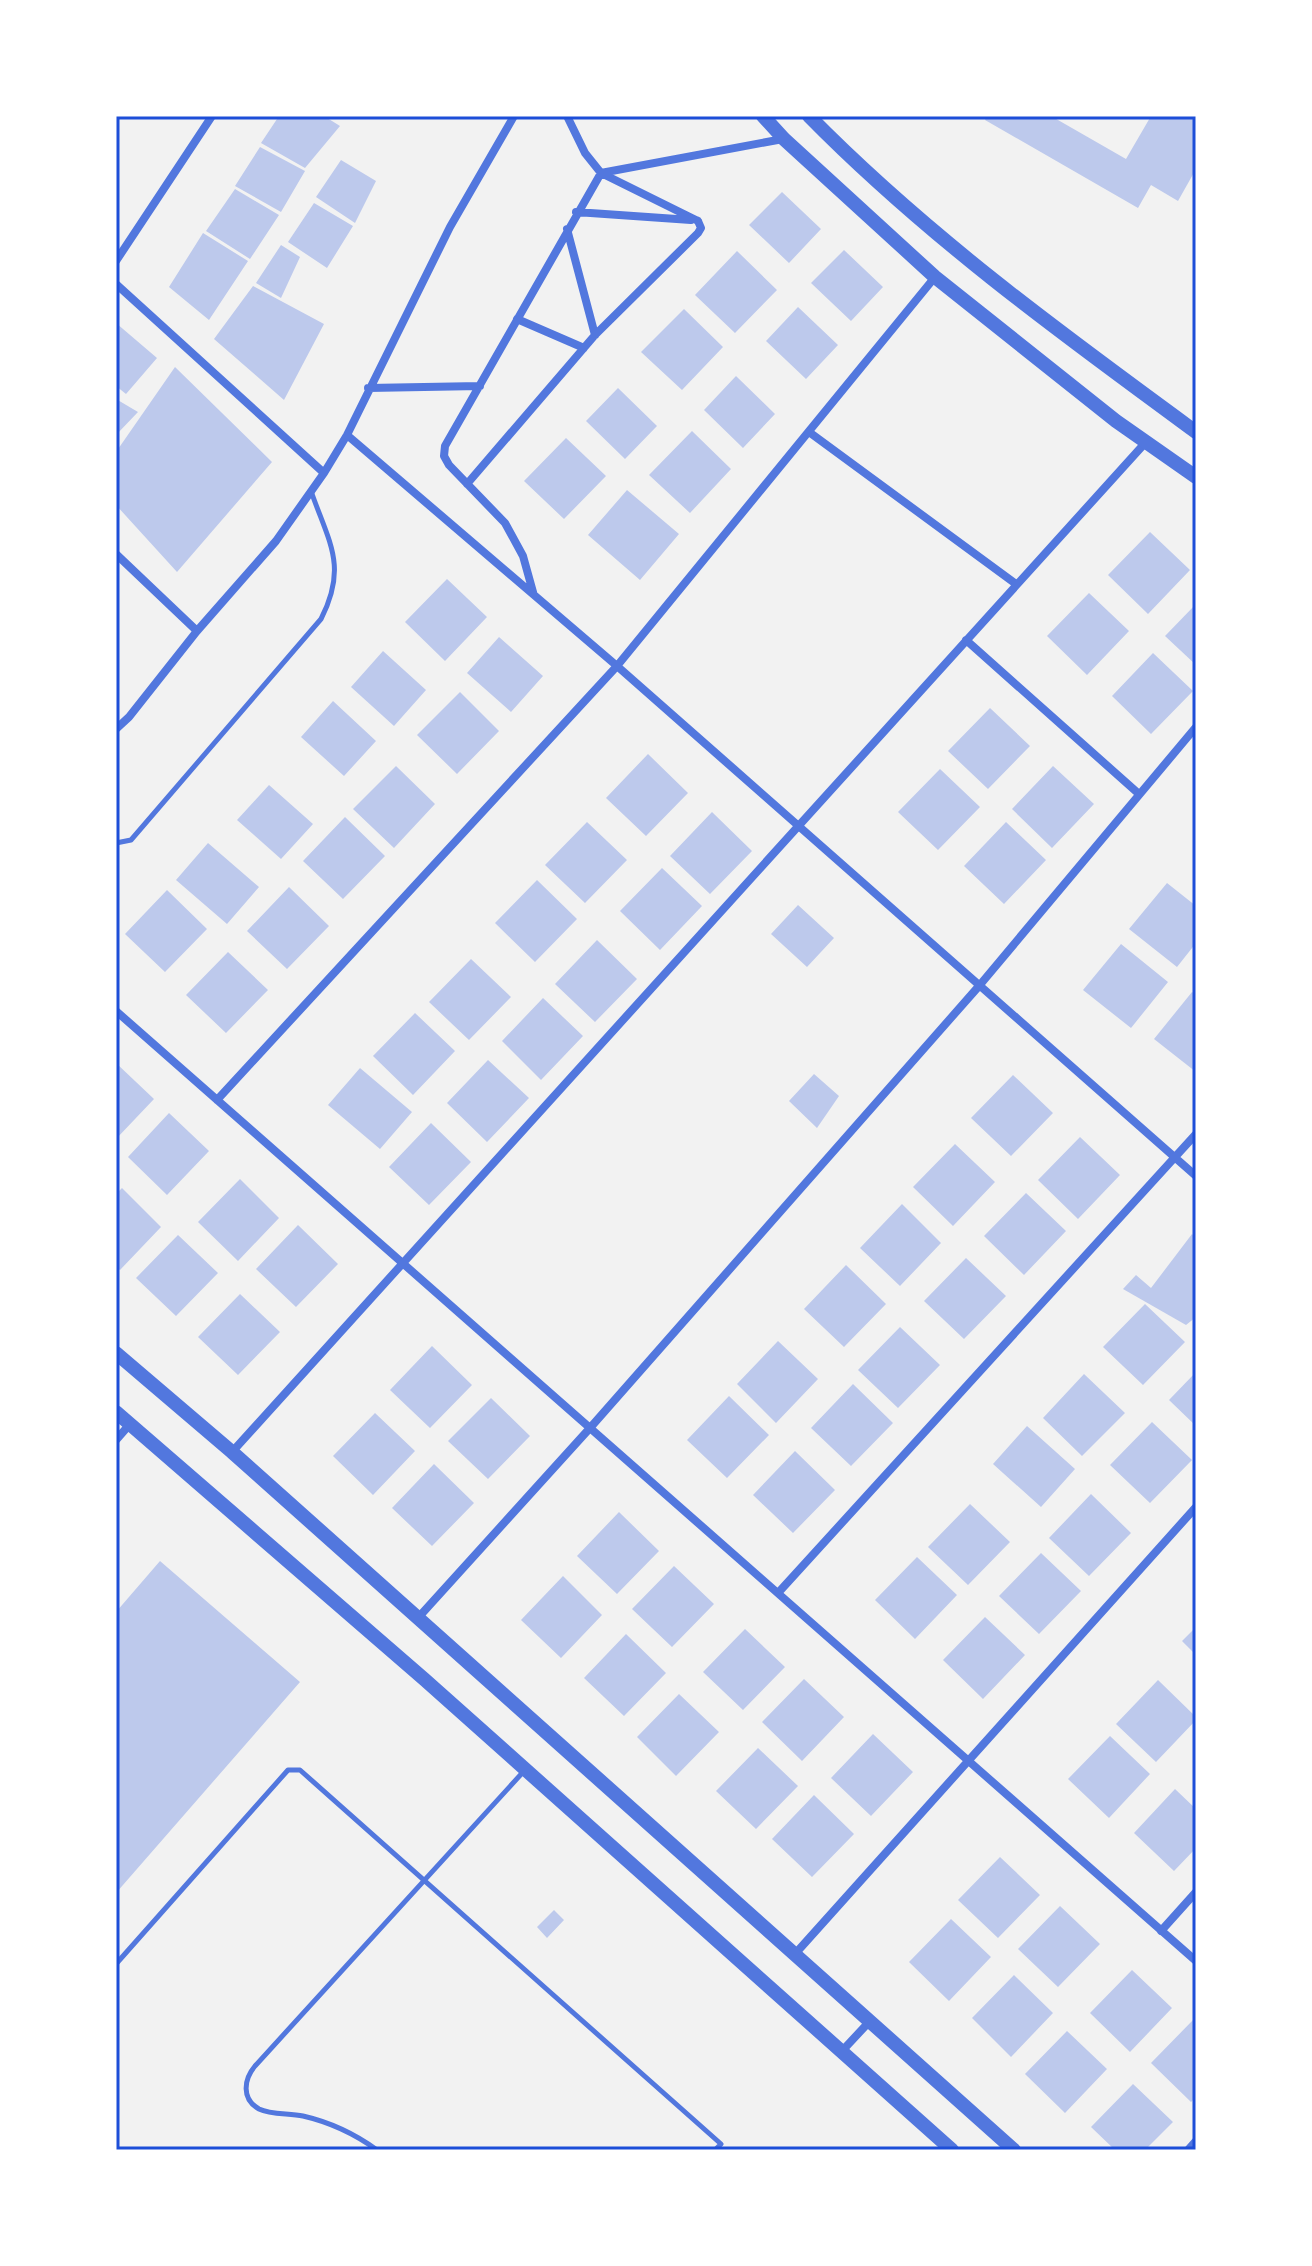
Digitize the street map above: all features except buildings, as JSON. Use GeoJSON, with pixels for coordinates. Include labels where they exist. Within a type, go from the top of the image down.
{"type":"FeatureCollection","features":[{"type":"Feature","properties":{"kind":"street"},"geometry":{"type":"LineString","coordinates":[[116,261],[212,116]]}},
{"type":"Feature","properties":{"kind":"street"},"geometry":{"type":"LineString","coordinates":[[116,729],[276,541],[324,473],[347,435],[450,227],[514,116]]}},
{"type":"Feature","properties":{"kind":"street"},"geometry":{"type":"LineString","coordinates":[[467,484],[595,335],[701,228],[698,221],[601,173],[585,153],[567,116]]}},
{"type":"Feature","properties":{"kind":"street"},"geometry":{"type":"LineString","coordinates":[[763,116],[784,139],[935,277],[1116,421],[1196,477]]}},
{"type":"Feature","properties":{"kind":"street"},"geometry":{"type":"LineString","coordinates":[[809,116],[947,242],[1051,326],[1196,432]]}},
{"type":"Feature","properties":{"kind":"street"},"geometry":{"type":"LineString","coordinates":[[533,594],[523,556],[505,523],[449,465],[444,456],[445,446],[601,173],[784,139]]}},
{"type":"Feature","properties":{"kind":"street"},"geometry":{"type":"LineString","coordinates":[[576,212],[698,221]]}},
{"type":"Feature","properties":{"kind":"street"},"geometry":{"type":"LineString","coordinates":[[567,229],[595,335]]}},
{"type":"Feature","properties":{"kind":"street"},"geometry":{"type":"LineString","coordinates":[[217,1100],[617,666],[935,277]]}},
{"type":"Feature","properties":{"kind":"street"},"geometry":{"type":"LineString","coordinates":[[116,284],[324,473]]}},
{"type":"Feature","properties":{"kind":"street"},"geometry":{"type":"LineString","coordinates":[[517,319],[584,348]]}},
{"type":"Feature","properties":{"kind":"street"},"geometry":{"type":"LineString","coordinates":[[368,388],[480,386]]}},
{"type":"Feature","properties":{"kind":"street"},"geometry":{"type":"LineString","coordinates":[[809,432],[1016,584]]}},
{"type":"Feature","properties":{"kind":"street"},"geometry":{"type":"LineString","coordinates":[[347,435],[617,666],[1196,1176]]}},
{"type":"Feature","properties":{"kind":"street"},"geometry":{"type":"LineString","coordinates":[[232,1452],[1146,442]]}},
{"type":"Feature","properties":{"kind":"street"},"geometry":{"type":"LineString","coordinates":[[116,554],[197,631]]}},
{"type":"Feature","properties":{"kind":"street"},"geometry":{"type":"LineString","coordinates":[[966,640],[1139,794]]}},
{"type":"Feature","properties":{"kind":"street"},"geometry":{"type":"LineString","coordinates":[[417,1619],[590,1428],[979,986],[1196,727]]}},
{"type":"Feature","properties":{"kind":"street"},"geometry":{"type":"LineString","coordinates":[[116,1011],[1196,1961]]}},
{"type":"Feature","properties":{"kind":"street"},"geometry":{"type":"LineString","coordinates":[[778,1593],[1196,1134]]}},
{"type":"Feature","properties":{"kind":"street"},"geometry":{"type":"LineString","coordinates":[[116,1353],[232,1452],[1014,2150]]}},
{"type":"Feature","properties":{"kind":"street"},"geometry":{"type":"LineString","coordinates":[[116,1412],[952,2150]]}},
{"type":"Feature","properties":{"kind":"street"},"geometry":{"type":"LineString","coordinates":[[116,1440],[130,1424]]}},
{"type":"Feature","properties":{"kind":"street"},"geometry":{"type":"LineString","coordinates":[[795,1954],[1196,1507]]}},
{"type":"Feature","properties":{"kind":"street"},"geometry":{"type":"LineString","coordinates":[[1161,1931],[1196,1892]]}},
{"type":"Feature","properties":{"kind":"street"},"geometry":{"type":"LineString","coordinates":[[842,2051],[870,2021]]}},
{"type":"Feature","properties":{"kind":"street"},"geometry":{"type":"LineString","coordinates":[[1188,2150],[1196,2141]]}},
{"type":"Feature","properties":{"kind":"lane"},"geometry":{"type":"LineString","coordinates":[[116,843],[131,840],[321,619],[332,597],[337,566],[311,491]]}},
{"type":"Feature","properties":{"kind":"lane"},"geometry":{"type":"LineString","coordinates":[[116,1964],[288,1770],[300,1770],[721,2144],[715,2150]]}},
{"type":"Feature","properties":{"kind":"lane"},"geometry":{"type":"LineString","coordinates":[[377,2150],[342,2129],[302,2116],[259,2109],[248,2097],[246,2080],[249,2072],[524,1770]]}}]}
